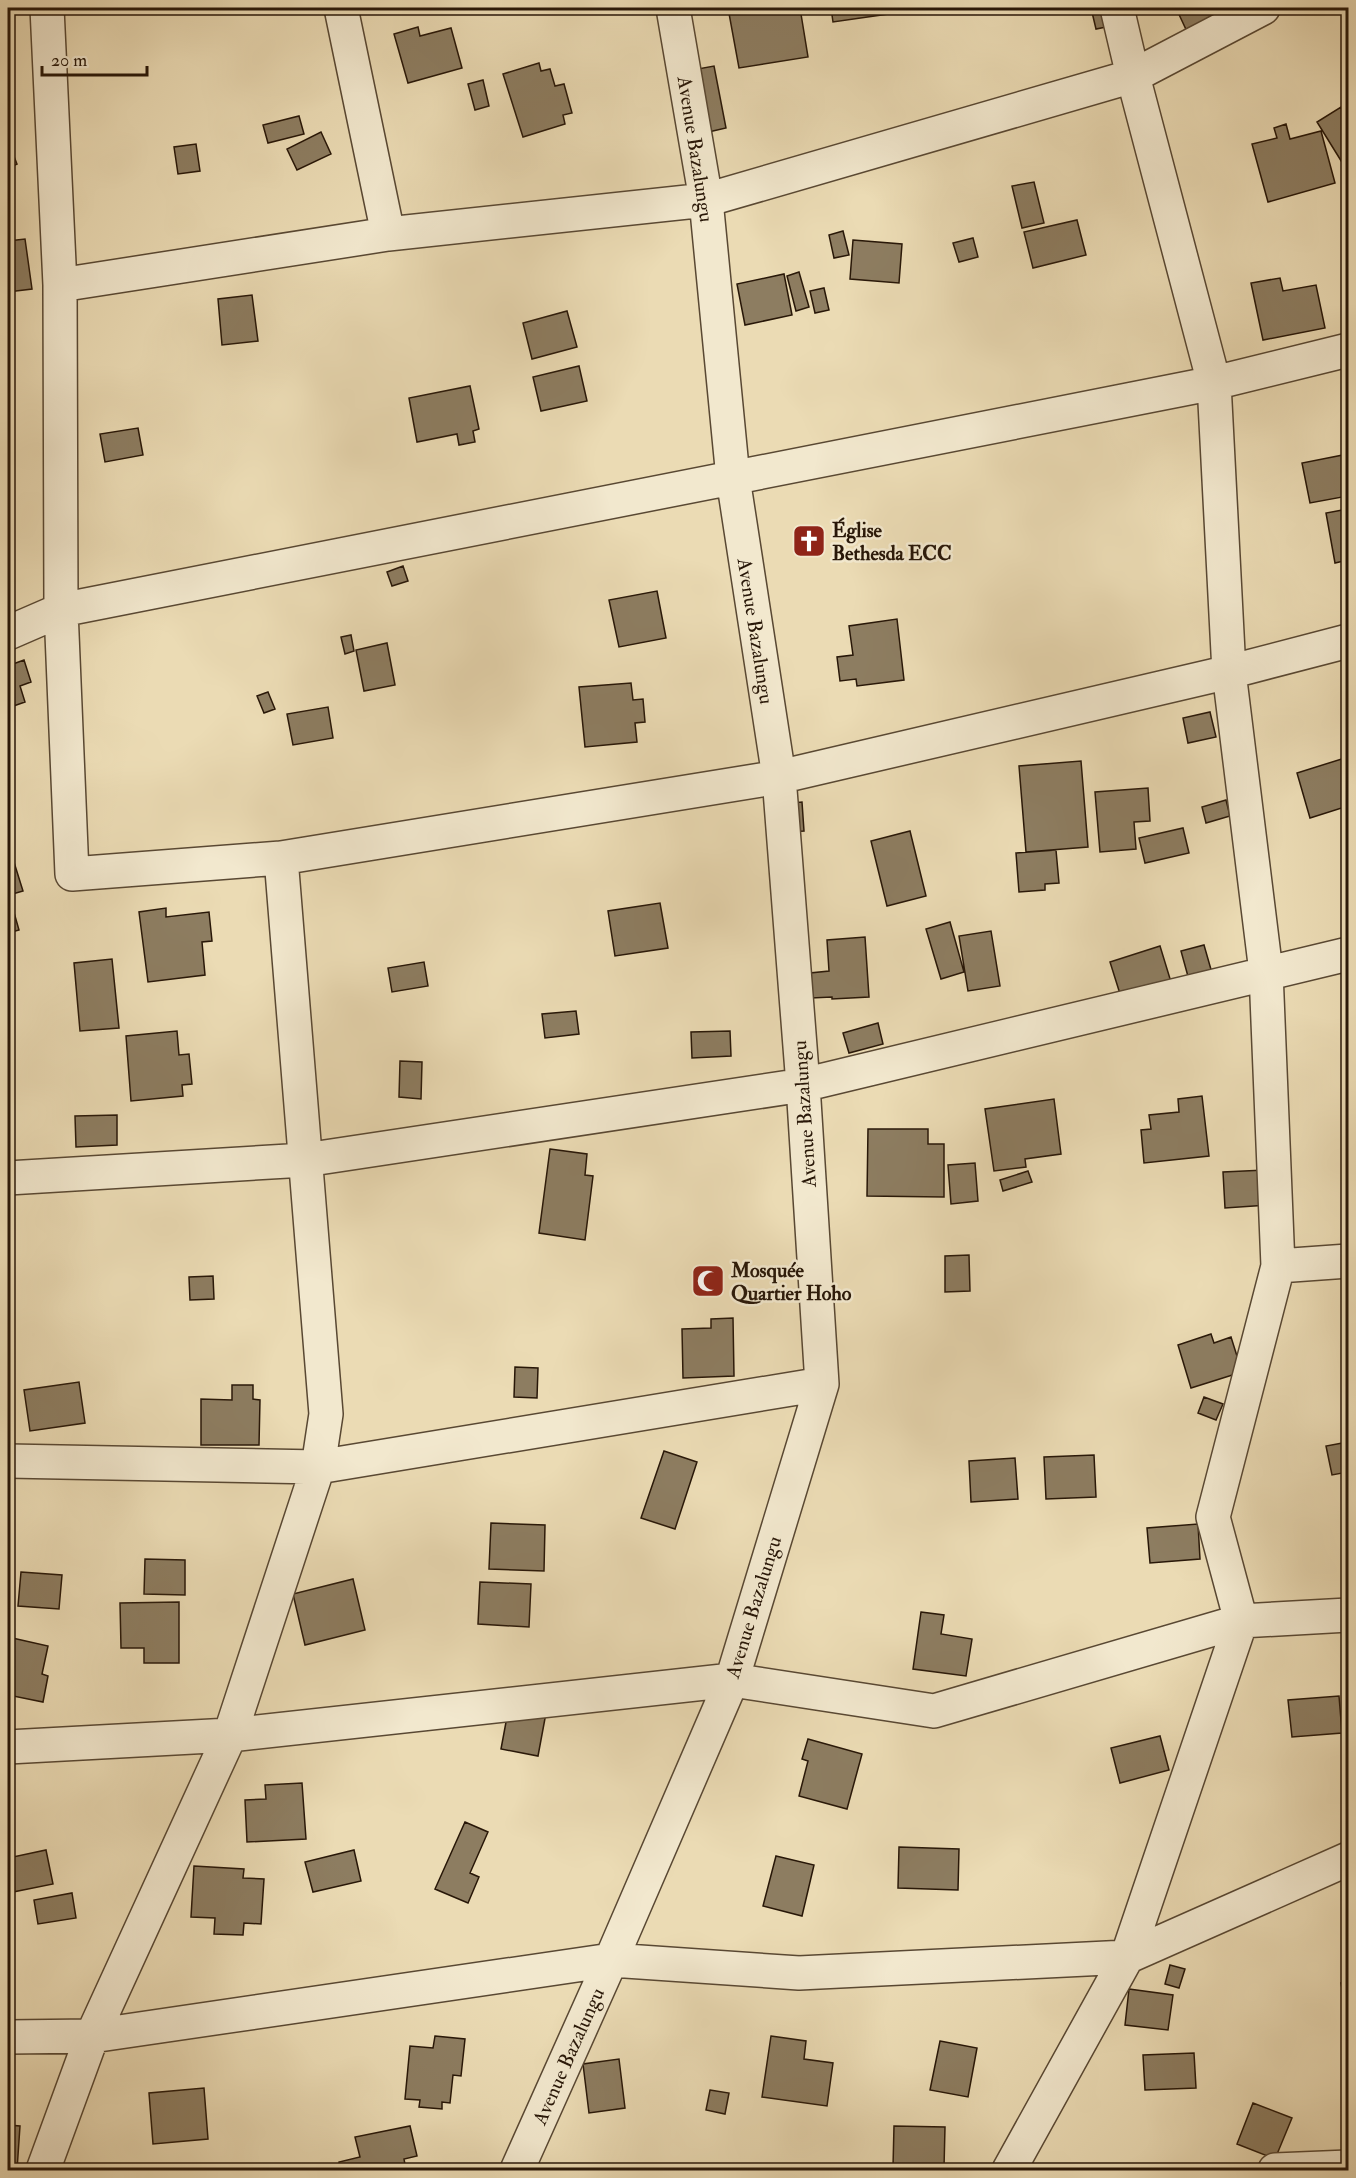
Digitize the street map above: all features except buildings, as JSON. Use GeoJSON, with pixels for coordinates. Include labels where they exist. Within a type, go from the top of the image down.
{"type":"FeatureCollection","features":[{"type":"Feature","properties":{"kind":"street"},"geometry":{"type":"LineString","coordinates":[[47,8],[60,285],[61,610],[72,874],[281,858],[779,777],[1229,672],[1348,641]]}},
{"type":"Feature","properties":{"kind":"street"},"geometry":{"type":"LineString","coordinates":[[340,8],[388,234]]}},
{"type":"Feature","properties":{"kind":"street","name":"Avenue Bazalungu"},"geometry":{"type":"LineString","coordinates":[[517,2170],[732,1680],[822,1384],[803,1085],[779,777],[733,478],[706,200],[673,8]]}},
{"type":"Feature","properties":{"kind":"street"},"geometry":{"type":"LineString","coordinates":[[1009,2170],[1127,1957],[1241,1621],[1213,1517],[1278,1266],[1266,972],[1229,672],[1214,382],[1117,8]]}},
{"type":"Feature","properties":{"kind":"street"},"geometry":{"type":"LineString","coordinates":[[60,285],[388,234],[706,200],[1133,76],[1263,8]]}},
{"type":"Feature","properties":{"kind":"street"},"geometry":{"type":"LineString","coordinates":[[8,633],[61,610],[1214,382],[1348,350]]}},
{"type":"Feature","properties":{"kind":"street"},"geometry":{"type":"LineString","coordinates":[[43,2170],[92,2036],[230,1734],[318,1467],[326,1414],[281,858]]}},
{"type":"Feature","properties":{"kind":"street"},"geometry":{"type":"LineString","coordinates":[[8,1178],[305,1161],[803,1085],[1348,954]]}},
{"type":"Feature","properties":{"kind":"street"},"geometry":{"type":"LineString","coordinates":[[1278,1266],[1348,1261]]}},
{"type":"Feature","properties":{"kind":"street"},"geometry":{"type":"LineString","coordinates":[[8,1461],[318,1467],[822,1384]]}},
{"type":"Feature","properties":{"kind":"street"},"geometry":{"type":"LineString","coordinates":[[8,1747],[230,1734],[732,1680],[934,1711],[1241,1621],[1348,1615]]}},
{"type":"Feature","properties":{"kind":"street"},"geometry":{"type":"LineString","coordinates":[[8,2037],[92,2036],[611,1960],[799,1973],[1127,1957],[1348,1859]]}},
{"type":"Feature","properties":{"kind":"street"},"geometry":{"type":"LineString","coordinates":[[1275,2170],[1348,2167]]}},
{"type":"Feature","properties":{"kind":"place","name":"Église Bethesda ECC"},"geometry":{"type":"Point","coordinates":[809,541]}},
{"type":"Feature","properties":{"kind":"place","name":"Mosquée Quartier Hoho"},"geometry":{"type":"Point","coordinates":[708,1281]}}]}
